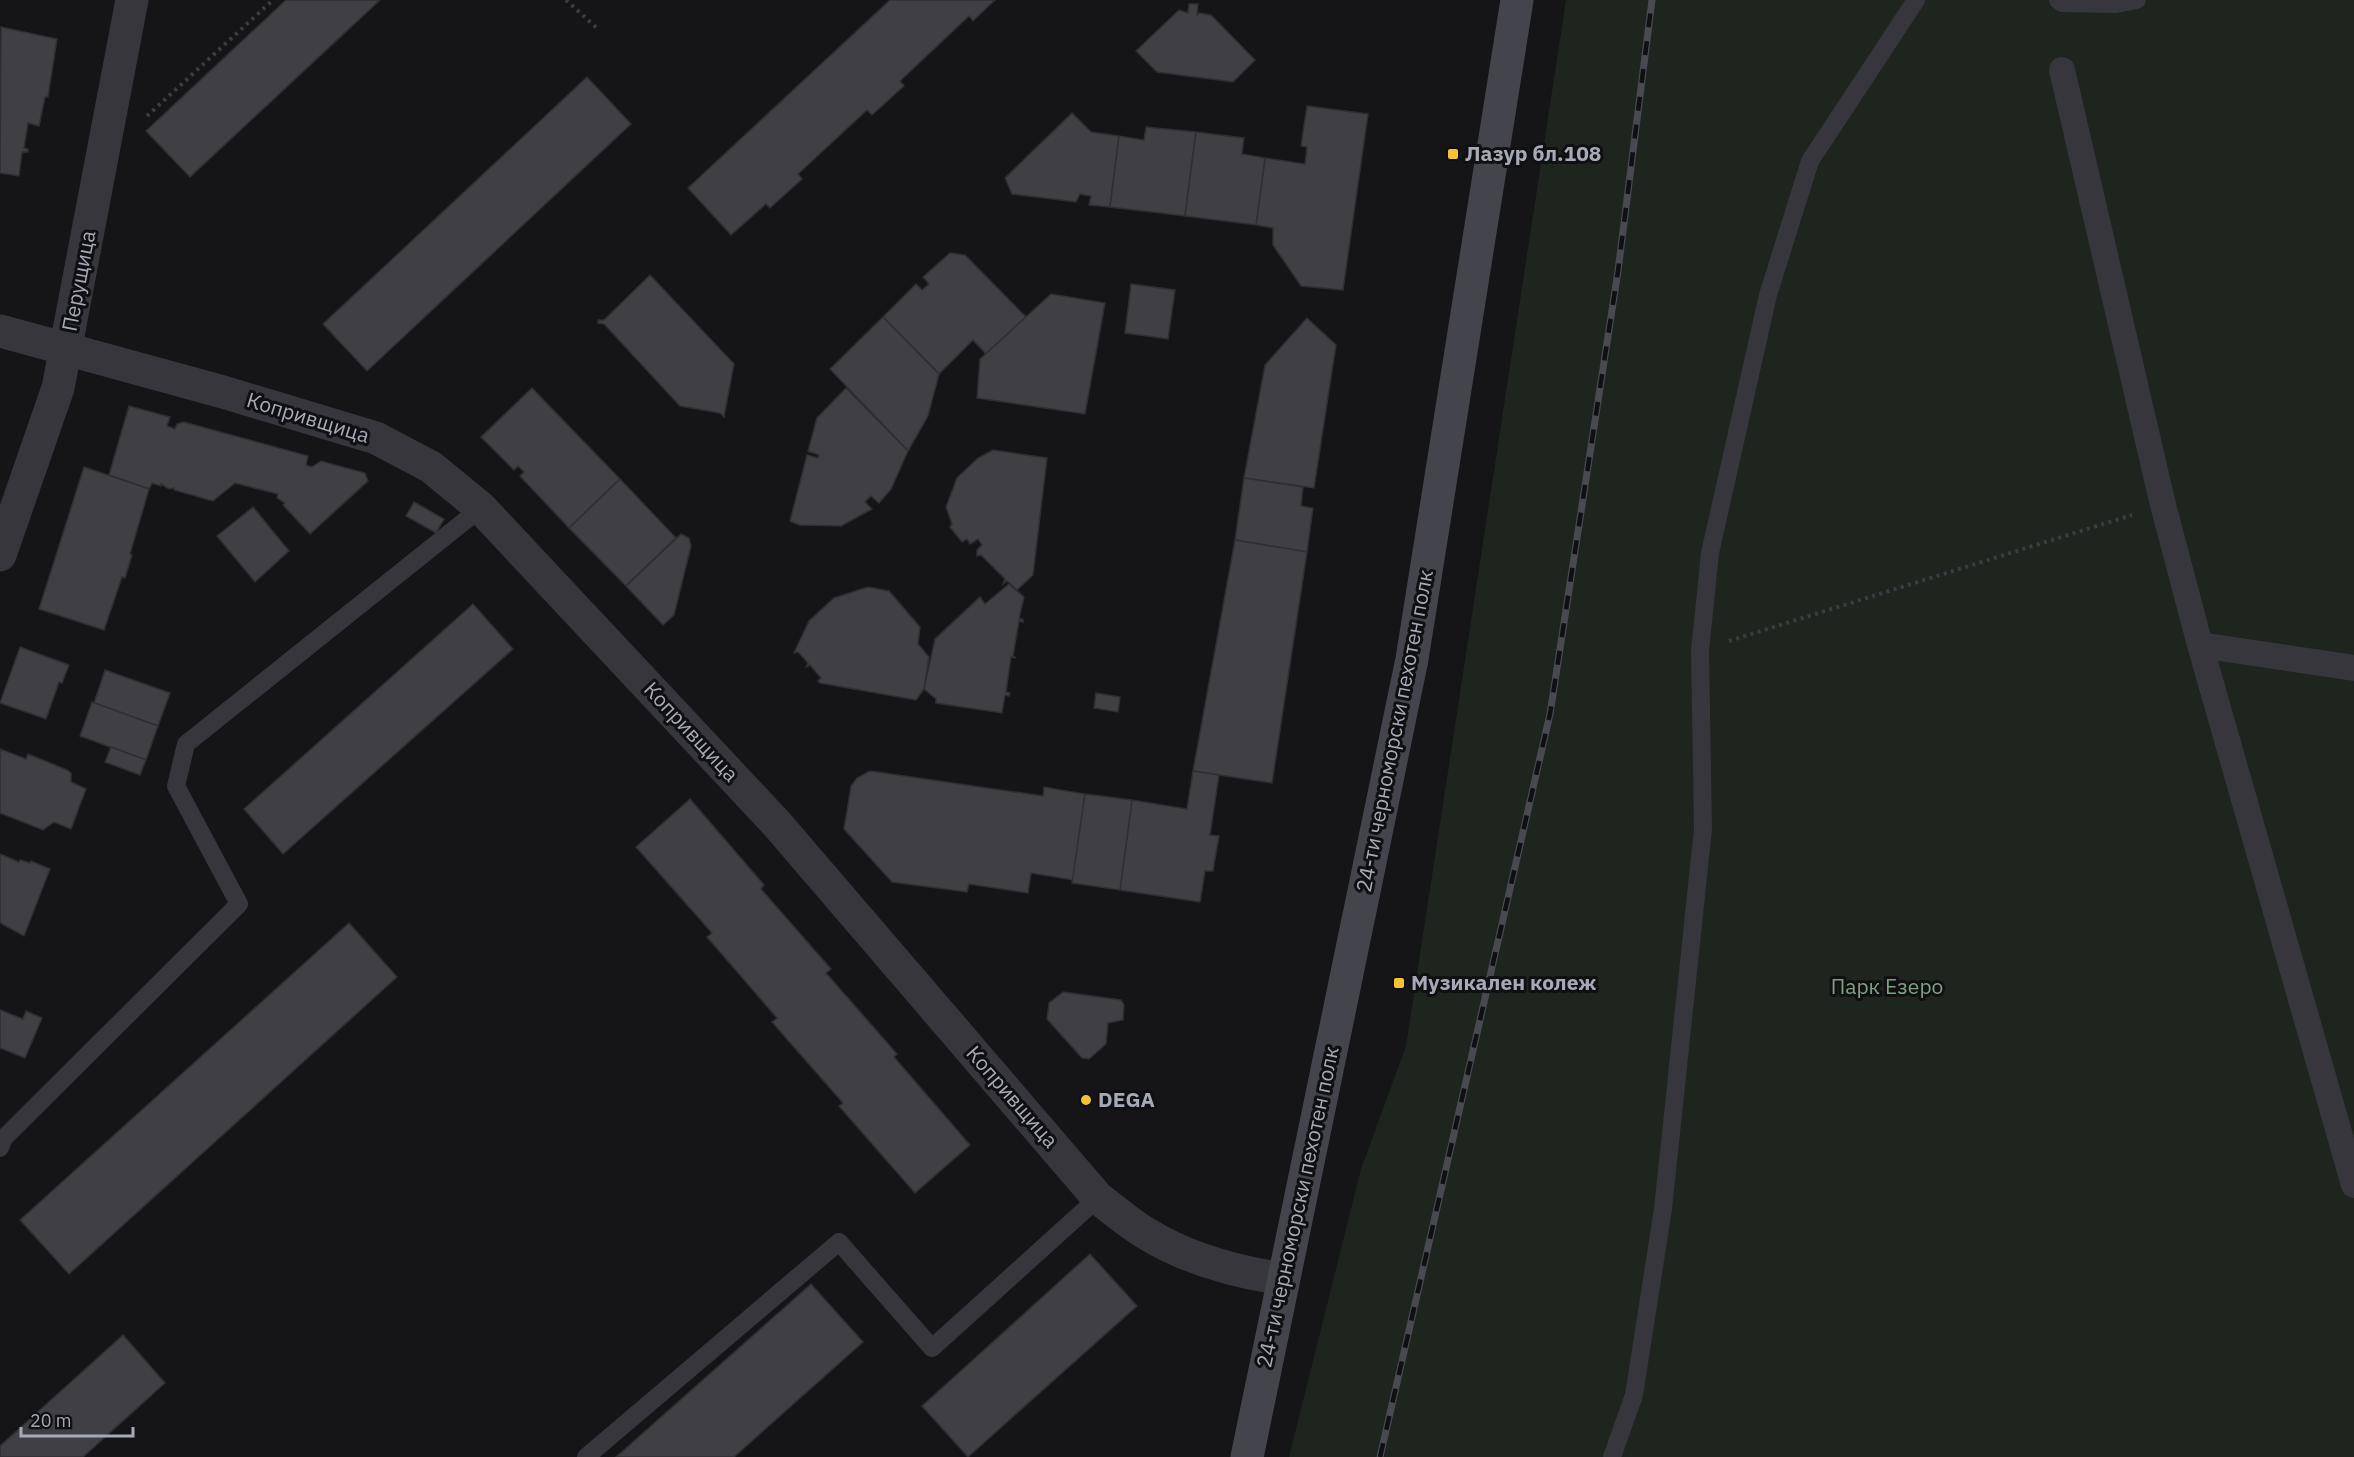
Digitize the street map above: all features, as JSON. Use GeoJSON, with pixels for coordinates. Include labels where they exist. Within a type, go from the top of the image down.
{"type":"FeatureCollection","features":[{"type":"Feature","properties":{"kind":"main road","name":"24-ти черноморски пехотен полк"},"geometry":{"type":"LineString","coordinates":[[1247,1457],[1413,658],[1517,0]]}},
{"type":"Feature","properties":{"kind":"street","name":"Перущица"},"geometry":{"type":"LineString","coordinates":[[0,555],[58,388],[132,0]]}},
{"type":"Feature","properties":{"kind":"street"},"geometry":{"type":"LineString","coordinates":[[2062,70],[2163,505],[2200,645],[2354,1185]]}},
{"type":"Feature","properties":{"kind":"street","name":"Копривщица"},"geometry":{"type":"LineString","coordinates":[[0,331],[223,392],[376,438],[431,466],[481,508],[777,824],[1098,1198],[1147,1234],[1198,1258],[1240,1273],[1283,1278]]}},
{"type":"Feature","properties":{"kind":"street"},"geometry":{"type":"LineString","coordinates":[[2200,645],[2354,668]]}},
{"type":"Feature","properties":{"kind":"lane"},"geometry":{"type":"LineString","coordinates":[[1612,1457],[1634,1395],[1664,1209],[1703,829],[1700,651],[1710,552],[1768,295],[1810,161],[1916,0]]}},
{"type":"Feature","properties":{"kind":"lane"},"geometry":{"type":"LineString","coordinates":[[2058,0],[2062,3],[2105,4],[2137,0]]}},
{"type":"Feature","properties":{"kind":"lane"},"geometry":{"type":"LineString","coordinates":[[0,1148],[4,1138],[239,904],[176,786],[186,744],[481,508]]}},
{"type":"Feature","properties":{"kind":"lane"},"geometry":{"type":"LineString","coordinates":[[586,1457],[839,1242],[932,1348],[1098,1198]]}},
{"type":"Feature","properties":{"kind":"path"},"geometry":{"type":"LineString","coordinates":[[142,120],[273,0]]}},
{"type":"Feature","properties":{"kind":"path"},"geometry":{"type":"LineString","coordinates":[[566,0],[598,30]]}},
{"type":"Feature","properties":{"kind":"path"},"geometry":{"type":"LineString","coordinates":[[1700,651],[2163,505]]}},
{"type":"Feature","properties":{"kind":"green space","name":"Парк Езеро"},"geometry":{"type":"Polygon","coordinates":[[[1566,0],[2354,0],[2354,1457],[1289,1457],[1361,1169],[1406,1046],[1566,0]]]}},
{"type":"Feature","properties":{"kind":"building"},"geometry":{"type":"Polygon","coordinates":[[[286,0],[380,0],[190,177],[146,131],[286,0]]]}},
{"type":"Feature","properties":{"kind":"building"},"geometry":{"type":"Polygon","coordinates":[[[890,0],[995,0],[973,21],[969,16],[900,81],[904,86],[872,115],[867,110],[798,174],[802,179],[770,208],[766,204],[731,235],[688,188],[890,0]]]}},
{"type":"Feature","properties":{"kind":"building"},"geometry":{"type":"Polygon","coordinates":[[[1189,4],[1198,4],[1197,15],[1199,13],[1211,15],[1255,60],[1233,82],[1157,72],[1136,51],[1179,10],[1188,13],[1189,4]]]}},
{"type":"Feature","properties":{"kind":"building"},"geometry":{"type":"Polygon","coordinates":[[[1,27],[57,39],[48,97],[45,97],[39,126],[28,123],[24,148],[28,149],[28,152],[22,152],[19,176],[0,173],[1,27]]]}},
{"type":"Feature","properties":{"kind":"building"},"geometry":{"type":"Polygon","coordinates":[[[587,77],[631,124],[367,371],[323,324],[587,77]]]}},
{"type":"Feature","properties":{"kind":"building"},"geometry":{"type":"Polygon","coordinates":[[[1307,106],[1368,114],[1343,290],[1301,286],[1273,245],[1273,228],[1256,225],[1265,158],[1305,164],[1307,147],[1301,146],[1307,106]]]}},
{"type":"Feature","properties":{"kind":"building"},"geometry":{"type":"Polygon","coordinates":[[[1072,113],[1091,132],[1119,136],[1110,207],[1089,205],[1091,196],[1080,194],[1076,202],[1012,194],[1005,178],[1072,113]]]}},
{"type":"Feature","properties":{"kind":"building"},"geometry":{"type":"Polygon","coordinates":[[[1146,127],[1196,132],[1185,216],[1110,207],[1119,136],[1144,140],[1146,127]]]}},
{"type":"Feature","properties":{"kind":"building"},"geometry":{"type":"Polygon","coordinates":[[[1196,132],[1244,138],[1242,154],[1265,158],[1256,225],[1185,216],[1196,132]]]}},
{"type":"Feature","properties":{"kind":"building"},"geometry":{"type":"Polygon","coordinates":[[[950,253],[965,255],[1027,318],[986,354],[973,340],[939,374],[883,317],[916,284],[922,290],[929,284],[923,277],[950,253]]]}},
{"type":"Feature","properties":{"kind":"building"},"geometry":{"type":"Polygon","coordinates":[[[650,275],[734,364],[724,417],[720,413],[680,406],[604,324],[598,323],[598,320],[604,320],[650,275]]]}},
{"type":"Feature","properties":{"kind":"building"},"geometry":{"type":"Polygon","coordinates":[[[1131,284],[1175,290],[1168,339],[1125,333],[1131,284]]]}},
{"type":"Feature","properties":{"kind":"building"},"geometry":{"type":"Polygon","coordinates":[[[1051,294],[1105,303],[1085,414],[977,398],[980,359],[1051,294]]]}},
{"type":"Feature","properties":{"kind":"building"},"geometry":{"type":"Polygon","coordinates":[[[883,317],[939,374],[928,416],[908,451],[830,369],[883,317]]]}},
{"type":"Feature","properties":{"kind":"building"},"geometry":{"type":"Polygon","coordinates":[[[1307,318],[1336,345],[1314,488],[1244,478],[1265,365],[1307,318]]]}},
{"type":"Feature","properties":{"kind":"building"},"geometry":{"type":"Polygon","coordinates":[[[532,388],[620,479],[569,528],[520,476],[524,472],[518,466],[514,470],[481,437],[532,388]]]}},
{"type":"Feature","properties":{"kind":"building"},"geometry":{"type":"Polygon","coordinates":[[[846,388],[908,451],[891,489],[879,503],[871,496],[865,502],[872,509],[841,526],[799,525],[790,521],[807,455],[818,458],[819,455],[808,451],[817,418],[846,388]]]}},
{"type":"Feature","properties":{"kind":"building"},"geometry":{"type":"Polygon","coordinates":[[[129,406],[170,417],[167,426],[175,429],[177,424],[184,422],[308,456],[306,465],[312,467],[321,461],[365,473],[368,481],[310,534],[283,505],[285,503],[277,498],[278,494],[235,483],[213,501],[174,490],[174,488],[169,489],[161,484],[161,486],[152,483],[149,489],[109,475],[129,406]]]}},
{"type":"Feature","properties":{"kind":"building"},"geometry":{"type":"Polygon","coordinates":[[[993,450],[1047,458],[1033,575],[1017,590],[1007,581],[1003,584],[1005,579],[981,555],[977,556],[977,550],[982,545],[978,539],[970,544],[967,539],[962,542],[950,527],[952,524],[946,507],[957,478],[978,458],[993,450]]]}},
{"type":"Feature","properties":{"kind":"building"},"geometry":{"type":"Polygon","coordinates":[[[84,467],[149,489],[125,578],[122,577],[104,630],[39,609],[84,467]]]}},
{"type":"Feature","properties":{"kind":"building"},"geometry":{"type":"Polygon","coordinates":[[[1244,478],[1303,487],[1301,506],[1313,508],[1307,552],[1235,540],[1244,478]]]}},
{"type":"Feature","properties":{"kind":"building"},"geometry":{"type":"Polygon","coordinates":[[[620,479],[676,538],[626,586],[569,528],[620,479]]]}},
{"type":"Feature","properties":{"kind":"building"},"geometry":{"type":"Polygon","coordinates":[[[414,502],[444,519],[436,533],[406,516],[414,502]]]}},
{"type":"Feature","properties":{"kind":"building"},"geometry":{"type":"Polygon","coordinates":[[[253,507],[289,551],[255,582],[217,536],[253,507]]]}},
{"type":"Feature","properties":{"kind":"building"},"geometry":{"type":"Polygon","coordinates":[[[681,534],[689,538],[691,546],[674,615],[663,625],[626,586],[681,534]]]}},
{"type":"Feature","properties":{"kind":"building"},"geometry":{"type":"Polygon","coordinates":[[[1235,540],[1307,552],[1272,783],[1193,771],[1235,540]]]}},
{"type":"Feature","properties":{"kind":"building"},"geometry":{"type":"Polygon","coordinates":[[[1009,584],[1024,597],[1019,619],[1023,619],[1023,622],[1019,621],[1013,656],[1016,658],[1011,657],[1006,692],[1010,693],[1009,696],[1005,695],[1002,713],[936,703],[936,699],[924,689],[935,639],[980,597],[985,604],[1009,584]]]}},
{"type":"Feature","properties":{"kind":"building"},"geometry":{"type":"Polygon","coordinates":[[[868,587],[889,591],[920,627],[918,644],[929,657],[924,689],[916,700],[820,683],[818,681],[821,678],[810,665],[806,667],[808,663],[798,652],[794,653],[809,621],[834,598],[868,587]]]}},
{"type":"Feature","properties":{"kind":"building"},"geometry":{"type":"Polygon","coordinates":[[[473,604],[513,649],[283,854],[244,809],[473,604]]]}},
{"type":"Feature","properties":{"kind":"building"},"geometry":{"type":"Polygon","coordinates":[[[20,647],[69,665],[62,683],[59,682],[46,719],[0,703],[20,647]]]}},
{"type":"Feature","properties":{"kind":"building"},"geometry":{"type":"Polygon","coordinates":[[[105,670],[170,693],[158,726],[94,703],[105,670]]]}},
{"type":"Feature","properties":{"kind":"building"},"geometry":{"type":"Polygon","coordinates":[[[1096,693],[1120,697],[1118,712],[1094,708],[1096,693]]]}},
{"type":"Feature","properties":{"kind":"building"},"geometry":{"type":"Polygon","coordinates":[[[92,702],[158,726],[146,760],[80,736],[92,702]]]}},
{"type":"Feature","properties":{"kind":"building"},"geometry":{"type":"Polygon","coordinates":[[[111,747],[146,760],[140,775],[105,762],[111,747]]]}},
{"type":"Feature","properties":{"kind":"building"},"geometry":{"type":"Polygon","coordinates":[[[0,749],[26,759],[28,754],[67,770],[71,773],[71,782],[86,789],[71,829],[54,822],[43,830],[0,813],[0,749]]]}},
{"type":"Feature","properties":{"kind":"building"},"geometry":{"type":"Polygon","coordinates":[[[870,771],[1043,796],[1044,787],[1085,794],[1073,880],[1031,873],[1028,893],[969,884],[967,892],[892,882],[844,829],[851,786],[857,778],[870,771]]]}},
{"type":"Feature","properties":{"kind":"building"},"geometry":{"type":"Polygon","coordinates":[[[1193,771],[1219,775],[1210,835],[1219,836],[1213,871],[1205,871],[1200,902],[1120,890],[1132,800],[1187,809],[1193,771]]]}},
{"type":"Feature","properties":{"kind":"building"},"geometry":{"type":"Polygon","coordinates":[[[1085,794],[1132,800],[1120,890],[1072,883],[1085,794]]]}},
{"type":"Feature","properties":{"kind":"building"},"geometry":{"type":"Polygon","coordinates":[[[690,799],[764,885],[761,889],[831,969],[826,973],[897,1054],[894,1057],[970,1145],[915,1193],[839,1106],[843,1103],[772,1022],[777,1018],[707,937],[712,933],[636,847],[690,799]]]}},
{"type":"Feature","properties":{"kind":"building"},"geometry":{"type":"Polygon","coordinates":[[[0,854],[19,862],[20,860],[30,863],[31,861],[50,869],[24,936],[0,923],[0,854]]]}},
{"type":"Feature","properties":{"kind":"building"},"geometry":{"type":"Polygon","coordinates":[[[349,923],[397,977],[69,1274],[20,1220],[349,923]]]}},
{"type":"Feature","properties":{"kind":"building"},"geometry":{"type":"Polygon","coordinates":[[[1063,992],[1121,1000],[1124,1005],[1123,1020],[1108,1023],[1106,1044],[1089,1059],[1082,1058],[1047,1019],[1049,1003],[1063,992]]]}},
{"type":"Feature","properties":{"kind":"building"},"geometry":{"type":"Polygon","coordinates":[[[0,1010],[23,1019],[26,1011],[42,1018],[25,1058],[0,1048],[0,1010]]]}},
{"type":"Feature","properties":{"kind":"building"},"geometry":{"type":"Polygon","coordinates":[[[1090,1254],[1137,1306],[968,1457],[922,1406],[1090,1254]]]}},
{"type":"Feature","properties":{"kind":"building"},"geometry":{"type":"Polygon","coordinates":[[[811,1284],[863,1342],[734,1457],[616,1457],[811,1284]]]}},
{"type":"Feature","properties":{"kind":"building"},"geometry":{"type":"Polygon","coordinates":[[[123,1335],[165,1383],[83,1457],[0,1457],[0,1446],[123,1335]]]}},
{"type":"Feature","properties":{"kind":"railway"},"geometry":{"type":"LineString","coordinates":[[1380,1457],[1550,714],[1618,271],[1652,0]]}},
{"type":"Feature","properties":{"kind":"place","name":"Лазур бл.108"},"geometry":{"type":"Point","coordinates":[1453,154]}},
{"type":"Feature","properties":{"kind":"place","name":"Музикален колеж"},"geometry":{"type":"Point","coordinates":[1399,983]}},
{"type":"Feature","properties":{"kind":"place","name":"DEGA"},"geometry":{"type":"Point","coordinates":[1086,1100]}}]}
